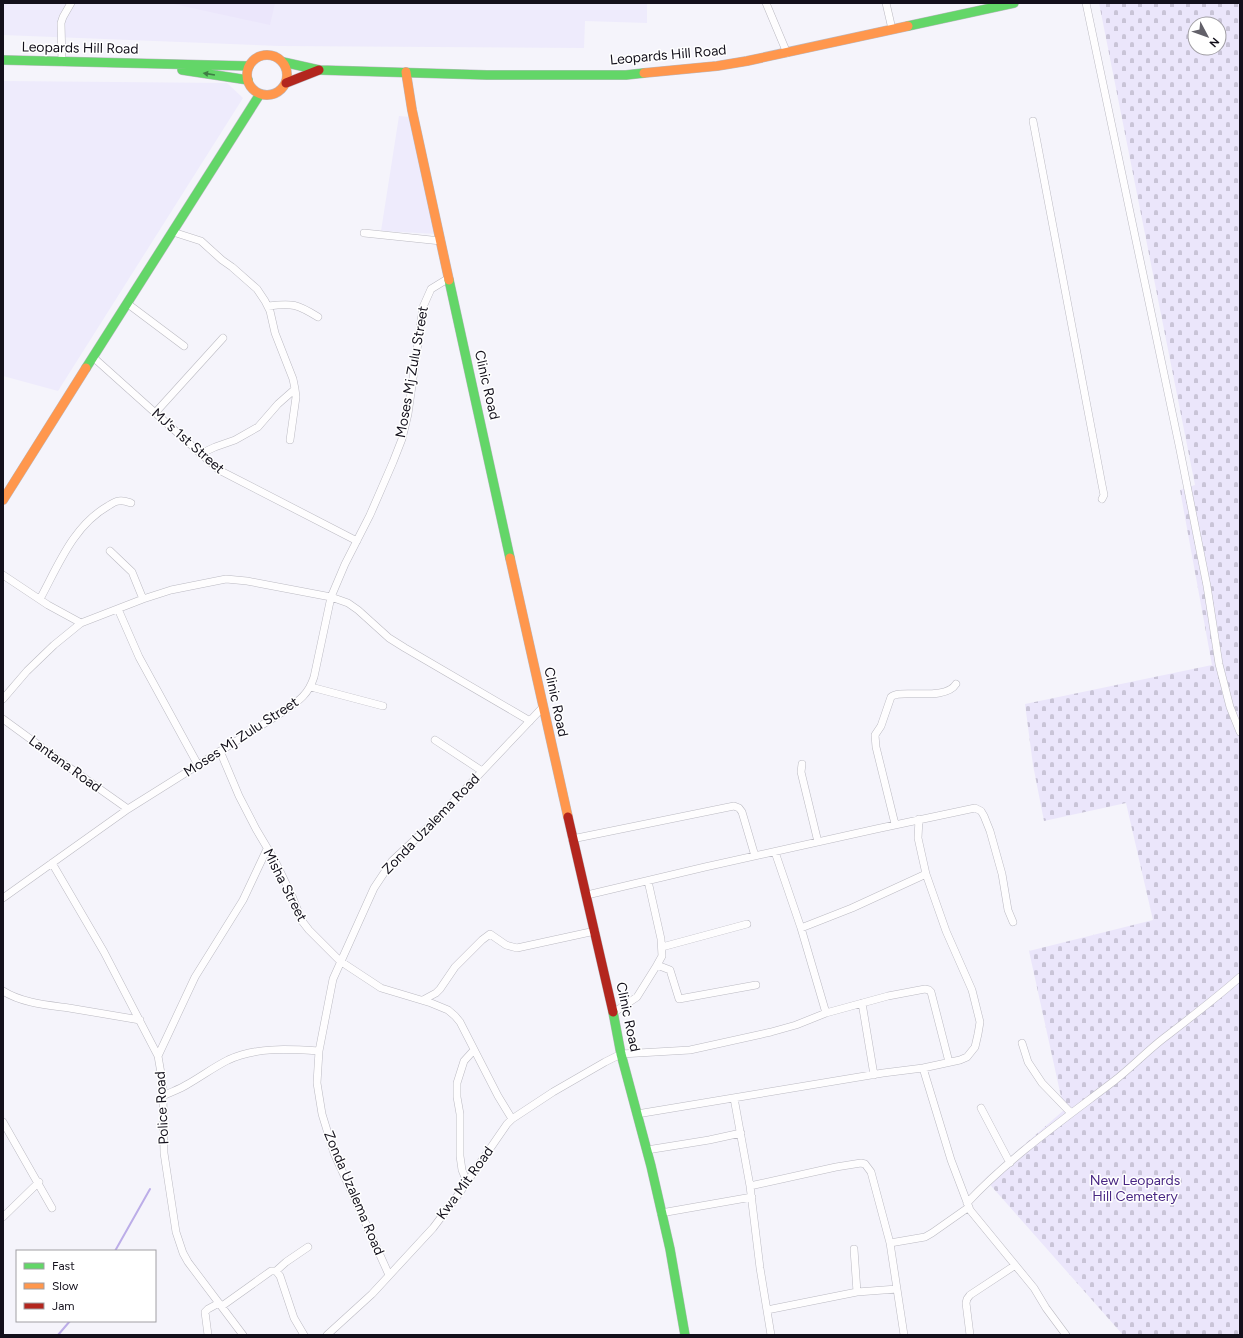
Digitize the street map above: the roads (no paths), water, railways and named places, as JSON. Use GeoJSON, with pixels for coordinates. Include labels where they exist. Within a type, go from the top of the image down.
{"type":"FeatureCollection","features":[{"type":"Feature","properties":{"kind":"street"},"geometry":{"type":"LineString","coordinates":[[62,62],[61,23],[62,17],[71,3]]}},
{"type":"Feature","properties":{"kind":"street"},"geometry":{"type":"LineString","coordinates":[[766,3],[788,53]]}},
{"type":"Feature","properties":{"kind":"street"},"geometry":{"type":"LineString","coordinates":[[886,3],[892,29]]}},
{"type":"Feature","properties":{"kind":"street","name":"Leopards Hill Road"},"geometry":{"type":"LineString","coordinates":[[283,62],[319,70],[486,75],[626,75],[732,64],[1014,3]]}},
{"type":"Feature","properties":{"kind":"street"},"geometry":{"type":"LineString","coordinates":[[1086,3],[1207,586],[1219,664],[1230,707],[1240,732]]}},
{"type":"Feature","properties":{"kind":"street"},"geometry":{"type":"LineString","coordinates":[[265,55],[277,57],[283,62],[288,74],[286,83],[281,90],[277,92],[269,95],[260,94],[252,89],[248,80],[247,76],[249,66],[257,57],[265,55]]}},
{"type":"Feature","properties":{"kind":"street","name":"Leopards Hill Road"},"geometry":{"type":"LineString","coordinates":[[3,60],[249,66]]}},
{"type":"Feature","properties":{"kind":"street","name":"Leopards Hill Road"},"geometry":{"type":"LineString","coordinates":[[156,64],[169,68],[248,80]]}},
{"type":"Feature","properties":{"kind":"street","name":"Leopards Hill Road"},"geometry":{"type":"LineString","coordinates":[[286,83],[319,70]]}},
{"type":"Feature","properties":{"kind":"street","name":"Clinic Road"},"geometry":{"type":"LineString","coordinates":[[406,72],[412,110],[572,839],[587,895],[621,1054],[647,1150],[670,1249],[685,1335]]}},
{"type":"Feature","properties":{"kind":"street"},"geometry":{"type":"LineString","coordinates":[[3,500],[260,94]]}},
{"type":"Feature","properties":{"kind":"street"},"geometry":{"type":"LineString","coordinates":[[1033,121],[1101,477],[1104,495],[1102,499]]}},
{"type":"Feature","properties":{"kind":"street"},"geometry":{"type":"LineString","coordinates":[[173,232],[201,241],[257,289],[268,306],[275,333],[293,378],[295,389],[296,397],[290,440]]}},
{"type":"Feature","properties":{"kind":"street"},"geometry":{"type":"LineString","coordinates":[[364,233],[441,241]]}},
{"type":"Feature","properties":{"kind":"street","name":"Moses Mj Zulu Street"},"geometry":{"type":"LineString","coordinates":[[3,898],[128,809],[300,700],[311,687],[331,597],[390,469],[402,439],[408,414],[422,307],[431,289],[449,278]]}},
{"type":"Feature","properties":{"kind":"street"},"geometry":{"type":"LineString","coordinates":[[128,304],[184,346]]}},
{"type":"Feature","properties":{"kind":"street"},"geometry":{"type":"LineString","coordinates":[[268,306],[286,304],[296,305],[318,317]]}},
{"type":"Feature","properties":{"kind":"street"},"geometry":{"type":"LineString","coordinates":[[155,413],[223,338]]}},
{"type":"Feature","properties":{"kind":"street","name":"MJ’s 1st Street"},"geometry":{"type":"LineString","coordinates":[[94,358],[219,470],[357,541]]}},
{"type":"Feature","properties":{"kind":"street"},"geometry":{"type":"LineString","coordinates":[[200,454],[235,440],[258,427],[278,404],[295,389]]}},
{"type":"Feature","properties":{"kind":"street"},"geometry":{"type":"LineString","coordinates":[[40,600],[73,538],[85,525],[100,510],[115,502],[120,501],[131,503]]}},
{"type":"Feature","properties":{"kind":"street"},"geometry":{"type":"LineString","coordinates":[[110,551],[132,572],[143,599]]}},
{"type":"Feature","properties":{"kind":"street"},"geometry":{"type":"LineString","coordinates":[[3,575],[40,600],[81,623]]}},
{"type":"Feature","properties":{"kind":"street"},"geometry":{"type":"LineString","coordinates":[[3,699],[27,671],[54,645],[81,623],[171,590],[226,579],[247,581],[331,597],[348,603],[389,638],[530,721]]}},
{"type":"Feature","properties":{"kind":"street"},"geometry":{"type":"LineString","coordinates":[[118,609],[139,658],[198,765]]}},
{"type":"Feature","properties":{"kind":"street"},"geometry":{"type":"LineString","coordinates":[[895,824],[875,738],[875,735],[881,726],[891,696],[895,694],[918,695],[948,691],[954,688],[956,684]]}},
{"type":"Feature","properties":{"kind":"street"},"geometry":{"type":"LineString","coordinates":[[311,687],[383,706]]}},
{"type":"Feature","properties":{"kind":"street","name":"Zonda Uzalema Road"},"geometry":{"type":"LineString","coordinates":[[389,1275],[334,1153],[322,1114],[317,1083],[319,1051],[333,979],[380,876],[392,861],[437,819],[543,707]]}},
{"type":"Feature","properties":{"kind":"street","name":"Lantana Road"},"geometry":{"type":"LineString","coordinates":[[3,719],[128,809]]}},
{"type":"Feature","properties":{"kind":"street"},"geometry":{"type":"LineString","coordinates":[[435,740],[482,771]]}},
{"type":"Feature","properties":{"kind":"street","name":"Misha Street"},"geometry":{"type":"LineString","coordinates":[[220,751],[239,796],[275,861],[302,921],[309,930],[340,961],[381,988],[423,1000],[448,1010],[455,1016],[460,1022],[498,1096],[512,1119]]}},
{"type":"Feature","properties":{"kind":"street"},"geometry":{"type":"LineString","coordinates":[[802,764],[801,772],[818,842]]}},
{"type":"Feature","properties":{"kind":"street"},"geometry":{"type":"LineString","coordinates":[[572,839],[734,806],[739,808],[742,812],[755,856]]}},
{"type":"Feature","properties":{"kind":"street"},"geometry":{"type":"LineString","coordinates":[[587,895],[895,824],[975,808],[981,811],[990,831],[1002,874],[1008,910],[1013,922]]}},
{"type":"Feature","properties":{"kind":"street"},"geometry":{"type":"LineString","coordinates":[[637,1114],[874,1074],[923,1068],[960,1060],[967,1057],[975,1047],[980,1022],[972,990],[946,931],[926,874],[918,838],[919,819]]}},
{"type":"Feature","properties":{"kind":"street"},"geometry":{"type":"LineString","coordinates":[[158,1056],[195,977],[242,900],[267,849]]}},
{"type":"Feature","properties":{"kind":"street"},"geometry":{"type":"LineString","coordinates":[[775,852],[801,928],[826,1013]]}},
{"type":"Feature","properties":{"kind":"street","name":"Police Road"},"geometry":{"type":"LineString","coordinates":[[52,863],[104,952],[158,1056],[162,1079],[164,1153],[176,1232],[183,1253],[188,1262],[243,1335]]}},
{"type":"Feature","properties":{"kind":"street"},"geometry":{"type":"LineString","coordinates":[[801,928],[852,908],[926,874]]}},
{"type":"Feature","properties":{"kind":"street"},"geometry":{"type":"LineString","coordinates":[[613,1013],[637,996],[662,956],[662,947],[648,881]]}},
{"type":"Feature","properties":{"kind":"street"},"geometry":{"type":"LineString","coordinates":[[662,947],[747,924]]}},
{"type":"Feature","properties":{"kind":"street"},"geometry":{"type":"LineString","coordinates":[[423,1000],[436,993],[455,967],[490,934],[506,945],[517,948],[595,931]]}},
{"type":"Feature","properties":{"kind":"street"},"geometry":{"type":"LineString","coordinates":[[657,965],[670,970],[679,999],[756,985]]}},
{"type":"Feature","properties":{"kind":"street"},"geometry":{"type":"LineString","coordinates":[[890,1243],[925,1237],[932,1233],[968,1205],[982,1187],[1010,1163],[1071,1113],[1119,1077],[1163,1038],[1240,977]]}},
{"type":"Feature","properties":{"kind":"street"},"geometry":{"type":"LineString","coordinates":[[3,990],[24,1000],[140,1020]]}},
{"type":"Feature","properties":{"kind":"street"},"geometry":{"type":"LineString","coordinates":[[621,1054],[690,1050],[771,1032],[796,1025],[826,1013],[862,1003],[908,992],[928,990],[932,992],[948,1062]]}},
{"type":"Feature","properties":{"kind":"street"},"geometry":{"type":"LineString","coordinates":[[862,1003],[874,1074]]}},
{"type":"Feature","properties":{"kind":"street"},"geometry":{"type":"LineString","coordinates":[[1022,1043],[1028,1062],[1034,1071],[1049,1091],[1071,1113]]}},
{"type":"Feature","properties":{"kind":"street"},"geometry":{"type":"LineString","coordinates":[[163,1096],[188,1084],[229,1059],[249,1053],[277,1049],[319,1051]]}},
{"type":"Feature","properties":{"kind":"street"},"geometry":{"type":"LineString","coordinates":[[467,1182],[462,1170],[460,1156],[460,1114],[457,1097],[457,1083],[464,1061],[474,1050]]}},
{"type":"Feature","properties":{"kind":"street","name":"Kwa Mit Road"},"geometry":{"type":"LineString","coordinates":[[328,1335],[372,1294],[441,1218],[512,1119],[553,1092],[621,1054]]}},
{"type":"Feature","properties":{"kind":"street"},"geometry":{"type":"LineString","coordinates":[[923,1068],[940,1127],[968,1205],[975,1217],[1038,1294],[1046,1308],[1066,1335]]}},
{"type":"Feature","properties":{"kind":"street"},"geometry":{"type":"LineString","coordinates":[[734,1098],[752,1197],[760,1268],[770,1335]]}},
{"type":"Feature","properties":{"kind":"street"},"geometry":{"type":"LineString","coordinates":[[981,1108],[1010,1163]]}},
{"type":"Feature","properties":{"kind":"street"},"geometry":{"type":"LineString","coordinates":[[3,1122],[39,1182],[52,1208]]}},
{"type":"Feature","properties":{"kind":"street"},"geometry":{"type":"LineString","coordinates":[[647,1150],[741,1133]]}},
{"type":"Feature","properties":{"kind":"street"},"geometry":{"type":"LineString","coordinates":[[750,1186],[836,1167],[860,1163],[865,1164],[871,1172],[890,1243],[904,1335]]}},
{"type":"Feature","properties":{"kind":"street"},"geometry":{"type":"LineString","coordinates":[[3,1217],[39,1182]]}},
{"type":"Feature","properties":{"kind":"street"},"geometry":{"type":"LineString","coordinates":[[661,1213],[752,1197]]}},
{"type":"Feature","properties":{"kind":"street"},"geometry":{"type":"LineString","coordinates":[[208,1335],[205,1312],[208,1309],[220,1304],[271,1271],[276,1271],[308,1247]]}},
{"type":"Feature","properties":{"kind":"street"},"geometry":{"type":"LineString","coordinates":[[854,1249],[857,1292]]}},
{"type":"Feature","properties":{"kind":"street"},"geometry":{"type":"LineString","coordinates":[[970,1335],[966,1303],[967,1299],[970,1295],[1014,1266]]}},
{"type":"Feature","properties":{"kind":"street"},"geometry":{"type":"LineString","coordinates":[[276,1271],[280,1276],[294,1318],[304,1335]]}},
{"type":"Feature","properties":{"kind":"street"},"geometry":{"type":"LineString","coordinates":[[767,1310],[857,1292],[897,1289]]}},
{"type":"Feature","properties":{"kind":"waterway"},"geometry":{"type":"LineString","coordinates":[[116,1250],[150,1189]]}},
{"type":"Feature","properties":{"kind":"waterway"},"geometry":{"type":"LineString","coordinates":[[58,1335],[69,1322]]}},
{"type":"Feature","properties":{"kind":"park label","name":"New Leopards Hill Cemetery"},"geometry":{"type":"Point","coordinates":[1135,1188]}}]}
